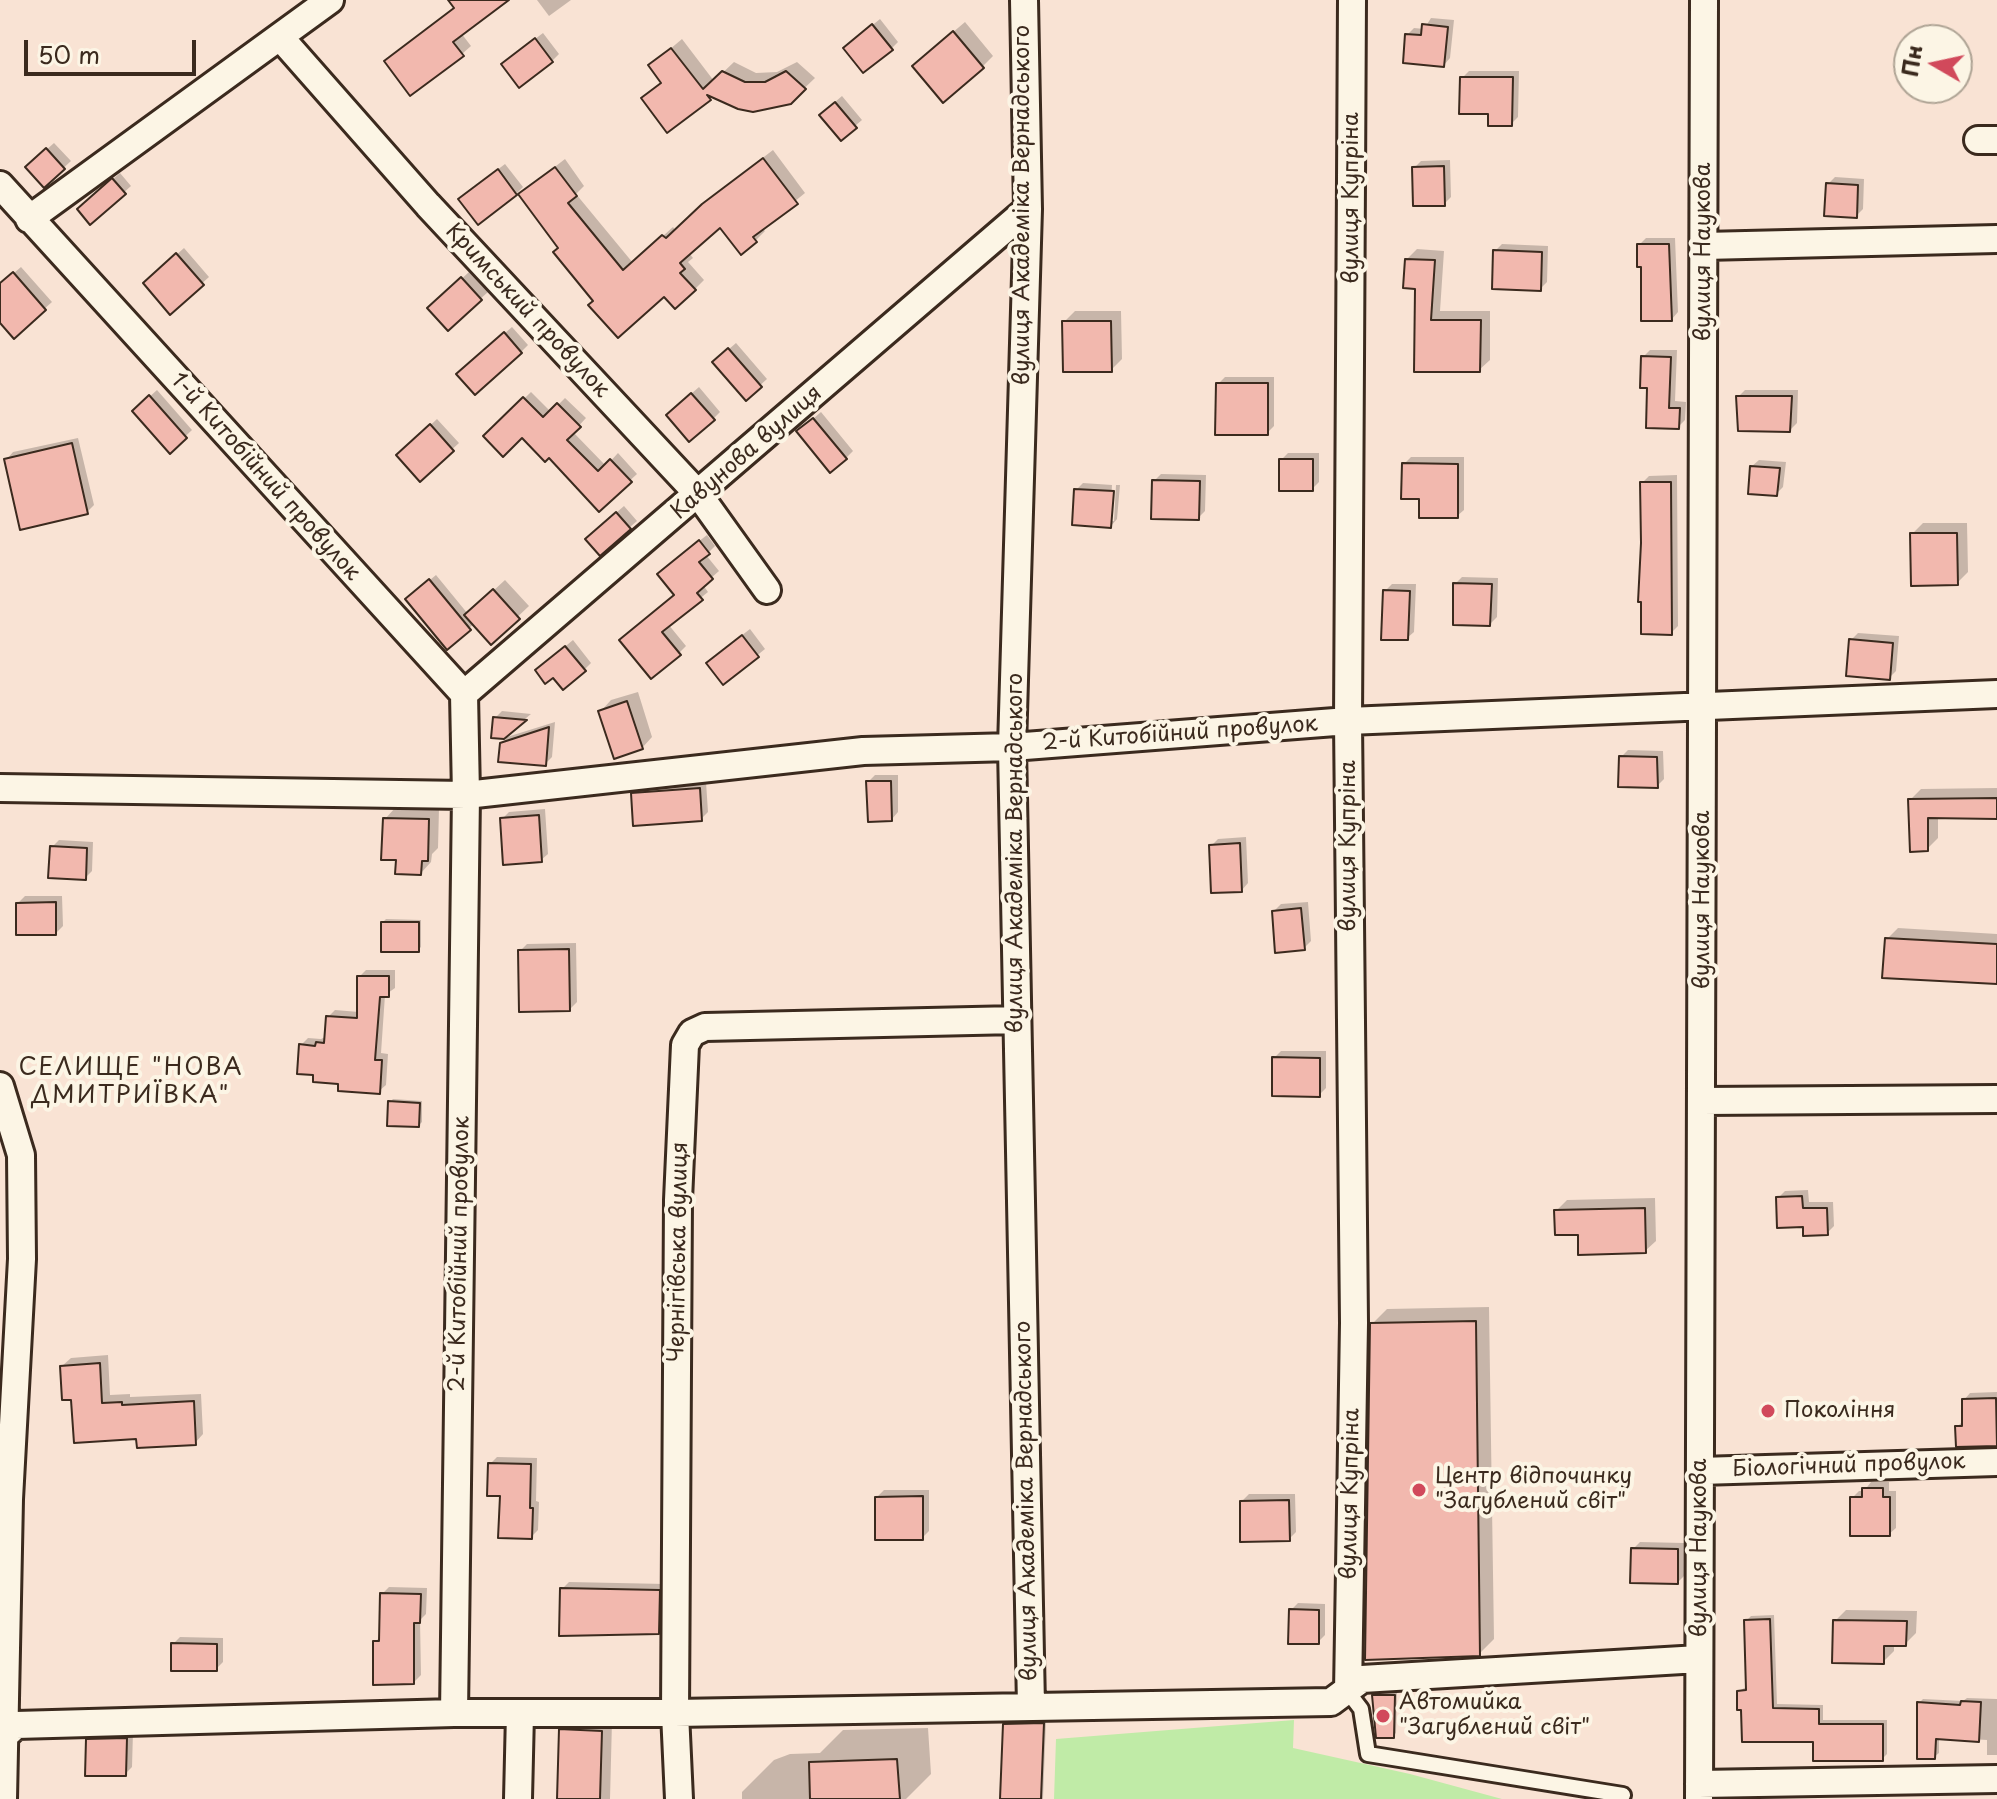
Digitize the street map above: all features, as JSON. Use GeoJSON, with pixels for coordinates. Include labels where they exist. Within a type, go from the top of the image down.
{"type":"FeatureCollection","features":[{"type":"Feature","properties":{"kind":"street"},"geometry":{"type":"LineString","coordinates":[[29,219],[330,0]]}},
{"type":"Feature","properties":{"kind":"street","name":"вулиця Академіка Вернадського"},"geometry":{"type":"LineString","coordinates":[[1024,0],[1028,209],[1012,747],[1031,1706]]}},
{"type":"Feature","properties":{"kind":"street","name":"вулиця Купріна"},"geometry":{"type":"LineString","coordinates":[[1348,1692],[1354,1323],[1348,721],[1352,0]]}},
{"type":"Feature","properties":{"kind":"street","name":"вулиця Наукова"},"geometry":{"type":"LineString","coordinates":[[1699,1792],[1704,1]]}},
{"type":"Feature","properties":{"kind":"street","name":"Кримський провулок"},"geometry":{"type":"LineString","coordinates":[[280,37],[428,205],[699,495],[767,590]]}},
{"type":"Feature","properties":{"kind":"street","name":"1-й Китобійний провулок"},"geometry":{"type":"LineString","coordinates":[[0,185],[464,694]]}},
{"type":"Feature","properties":{"kind":"street","name":"Кавунова вулиця"},"geometry":{"type":"LineString","coordinates":[[464,694],[1028,209]]}},
{"type":"Feature","properties":{"kind":"street"},"geometry":{"type":"LineString","coordinates":[[1704,246],[1997,239]]}},
{"type":"Feature","properties":{"kind":"street"},"geometry":{"type":"LineString","coordinates":[[464,694],[466,795]]}},
{"type":"Feature","properties":{"kind":"street","name":"2-й Китобійний провулок"},"geometry":{"type":"LineString","coordinates":[[0,788],[466,795],[863,751],[1012,747],[1348,721],[1997,694]]}},
{"type":"Feature","properties":{"kind":"street","name":"2-й Китобійний провулок"},"geometry":{"type":"LineString","coordinates":[[454,1713],[466,795]]}},
{"type":"Feature","properties":{"kind":"street","name":"Чернігівська вулиця"},"geometry":{"type":"LineString","coordinates":[[679,1799],[675,1713],[678,1200],[685,1045],[688,1038],[705,1027],[1017,1020]]}},
{"type":"Feature","properties":{"kind":"street"},"geometry":{"type":"LineString","coordinates":[[0,1086],[21,1155],[22,1259],[5,1499],[3,1799]]}},
{"type":"Feature","properties":{"kind":"street"},"geometry":{"type":"LineString","coordinates":[[1702,1101],[1997,1099]]}},
{"type":"Feature","properties":{"kind":"street","name":"Біологічний провулок"},"geometry":{"type":"LineString","coordinates":[[1700,1471],[1997,1462]]}},
{"type":"Feature","properties":{"kind":"street"},"geometry":{"type":"LineString","coordinates":[[2,1738],[16,1725],[454,1713],[675,1713],[1331,1702],[1362,1679],[1699,1659]]}},
{"type":"Feature","properties":{"kind":"street"},"geometry":{"type":"LineString","coordinates":[[518,1799],[520,1713]]}},
{"type":"Feature","properties":{"kind":"street"},"geometry":{"type":"LineString","coordinates":[[1699,1792],[1997,1779]]}},
{"type":"Feature","properties":{"kind":"lane"},"geometry":{"type":"LineString","coordinates":[[1348,1692],[1361,1709],[1368,1754],[1623,1795]]}},
{"type":"Feature","properties":{"kind":"green space"},"geometry":{"type":"Polygon","coordinates":[[[1294,1720],[1293,1748],[1410,1774],[1502,1799],[1054,1799],[1056,1739],[1294,1720]]]}},
{"type":"Feature","properties":{"kind":"building"},"geometry":{"type":"Polygon","coordinates":[[[448,0],[509,0],[453,42],[464,56],[410,96],[384,61],[454,8],[448,0]]]}},
{"type":"Feature","properties":{"kind":"building"},"geometry":{"type":"Polygon","coordinates":[[[872,24],[893,50],[863,73],[843,48],[872,24]]]}},
{"type":"Feature","properties":{"kind":"building"},"geometry":{"type":"Polygon","coordinates":[[[1422,24],[1448,27],[1444,67],[1403,63],[1405,34],[1421,35],[1422,24]]]}},
{"type":"Feature","properties":{"kind":"building"},"geometry":{"type":"Polygon","coordinates":[[[953,31],[984,68],[943,103],[912,66],[953,31]]]}},
{"type":"Feature","properties":{"kind":"building"},"geometry":{"type":"Polygon","coordinates":[[[535,38],[553,62],[519,88],[501,64],[535,38]]]}},
{"type":"Feature","properties":{"kind":"building"},"geometry":{"type":"Polygon","coordinates":[[[671,48],[703,89],[722,71],[745,82],[765,82],[786,71],[806,89],[791,104],[753,112],[707,95],[711,100],[667,133],[641,98],[661,83],[648,65],[671,48]]]}},
{"type":"Feature","properties":{"kind":"building"},"geometry":{"type":"Polygon","coordinates":[[[1460,77],[1513,77],[1512,126],[1488,126],[1488,114],[1459,114],[1460,77]]]}},
{"type":"Feature","properties":{"kind":"building"},"geometry":{"type":"Polygon","coordinates":[[[835,102],[857,128],[841,141],[819,115],[835,102]]]}},
{"type":"Feature","properties":{"kind":"building"},"geometry":{"type":"Polygon","coordinates":[[[46,148],[65,169],[44,188],[25,167],[46,148]]]}},
{"type":"Feature","properties":{"kind":"building"},"geometry":{"type":"Polygon","coordinates":[[[763,158],[798,204],[753,237],[757,242],[741,255],[720,228],[680,263],[685,269],[680,273],[696,290],[675,309],[664,297],[618,338],[588,305],[593,301],[553,252],[558,248],[518,194],[555,167],[577,196],[568,203],[623,270],[662,235],[666,238],[702,204],[763,158]]]}},
{"type":"Feature","properties":{"kind":"building"},"geometry":{"type":"Polygon","coordinates":[[[1444,166],[1445,206],[1413,206],[1412,167],[1444,166]]]}},
{"type":"Feature","properties":{"kind":"building"},"geometry":{"type":"Polygon","coordinates":[[[498,169],[517,195],[478,225],[458,199],[498,169]]]}},
{"type":"Feature","properties":{"kind":"building"},"geometry":{"type":"Polygon","coordinates":[[[112,178],[126,194],[90,225],[77,209],[112,178]]]}},
{"type":"Feature","properties":{"kind":"building"},"geometry":{"type":"Polygon","coordinates":[[[1826,183],[1858,185],[1857,218],[1824,216],[1826,183]]]}},
{"type":"Feature","properties":{"kind":"building"},"geometry":{"type":"Polygon","coordinates":[[[1637,244],[1669,244],[1672,321],[1641,321],[1641,267],[1637,267],[1637,244]]]}},
{"type":"Feature","properties":{"kind":"building"},"geometry":{"type":"Polygon","coordinates":[[[1493,250],[1542,252],[1541,291],[1492,289],[1493,250]]]}},
{"type":"Feature","properties":{"kind":"building"},"geometry":{"type":"Polygon","coordinates":[[[176,253],[204,285],[170,315],[143,283],[176,253]]]}},
{"type":"Feature","properties":{"kind":"building"},"geometry":{"type":"Polygon","coordinates":[[[1405,259],[1435,260],[1431,320],[1481,320],[1480,372],[1414,372],[1415,289],[1403,288],[1405,259]]]}},
{"type":"Feature","properties":{"kind":"building"},"geometry":{"type":"Polygon","coordinates":[[[13,272],[46,310],[14,339],[0,323],[0,283],[13,272]]]}},
{"type":"Feature","properties":{"kind":"building"},"geometry":{"type":"Polygon","coordinates":[[[461,277],[482,300],[448,331],[427,308],[461,277]]]}},
{"type":"Feature","properties":{"kind":"building"},"geometry":{"type":"Polygon","coordinates":[[[1062,321],[1111,321],[1112,372],[1063,372],[1062,321]]]}},
{"type":"Feature","properties":{"kind":"building"},"geometry":{"type":"Polygon","coordinates":[[[504,332],[522,353],[475,395],[456,374],[504,332]]]}},
{"type":"Feature","properties":{"kind":"building"},"geometry":{"type":"Polygon","coordinates":[[[728,348],[762,387],[746,401],[712,362],[728,348]]]}},
{"type":"Feature","properties":{"kind":"building"},"geometry":{"type":"Polygon","coordinates":[[[1641,356],[1671,357],[1669,408],[1680,408],[1679,429],[1646,428],[1647,388],[1640,388],[1641,356]]]}},
{"type":"Feature","properties":{"kind":"building"},"geometry":{"type":"Polygon","coordinates":[[[1216,383],[1268,383],[1268,435],[1215,435],[1216,383]]]}},
{"type":"Feature","properties":{"kind":"building"},"geometry":{"type":"Polygon","coordinates":[[[691,393],[715,420],[689,442],[666,415],[691,393]]]}},
{"type":"Feature","properties":{"kind":"building"},"geometry":{"type":"Polygon","coordinates":[[[149,395],[187,438],[170,454],[132,411],[149,395]]]}},
{"type":"Feature","properties":{"kind":"building"},"geometry":{"type":"Polygon","coordinates":[[[1736,396],[1792,396],[1790,432],[1738,431],[1736,396]]]}},
{"type":"Feature","properties":{"kind":"building"},"geometry":{"type":"Polygon","coordinates":[[[523,397],[543,417],[557,403],[581,427],[567,440],[598,471],[610,459],[632,482],[599,512],[549,458],[545,462],[522,438],[503,457],[483,436],[523,397]]]}},
{"type":"Feature","properties":{"kind":"building"},"geometry":{"type":"Polygon","coordinates":[[[813,418],[847,459],[830,473],[796,431],[813,418]]]}},
{"type":"Feature","properties":{"kind":"building"},"geometry":{"type":"Polygon","coordinates":[[[430,424],[454,451],[420,482],[396,455],[430,424]]]}},
{"type":"Feature","properties":{"kind":"building"},"geometry":{"type":"Polygon","coordinates":[[[72,443],[88,514],[20,530],[4,459],[72,443]]]}},
{"type":"Feature","properties":{"kind":"building"},"geometry":{"type":"Polygon","coordinates":[[[1279,459],[1313,459],[1313,491],[1279,491],[1279,459]]]}},
{"type":"Feature","properties":{"kind":"building"},"geometry":{"type":"Polygon","coordinates":[[[1402,463],[1458,464],[1458,518],[1419,518],[1419,499],[1401,499],[1402,463]]]}},
{"type":"Feature","properties":{"kind":"building"},"geometry":{"type":"Polygon","coordinates":[[[1750,466],[1780,468],[1777,496],[1748,494],[1750,466]]]}},
{"type":"Feature","properties":{"kind":"building"},"geometry":{"type":"Polygon","coordinates":[[[1152,480],[1200,481],[1199,520],[1151,519],[1152,480]]]}},
{"type":"Feature","properties":{"kind":"building"},"geometry":{"type":"Polygon","coordinates":[[[1640,482],[1671,482],[1672,635],[1641,634],[1641,602],[1638,602],[1640,482]]]}},
{"type":"Feature","properties":{"kind":"building"},"geometry":{"type":"Polygon","coordinates":[[[1074,489],[1114,491],[1111,528],[1072,525],[1074,489]]]}},
{"type":"Feature","properties":{"kind":"building"},"geometry":{"type":"Polygon","coordinates":[[[616,512],[631,529],[600,556],[585,539],[616,512]]]}},
{"type":"Feature","properties":{"kind":"building"},"geometry":{"type":"Polygon","coordinates":[[[1910,533],[1957,533],[1958,585],[1911,586],[1910,533]]]}},
{"type":"Feature","properties":{"kind":"building"},"geometry":{"type":"Polygon","coordinates":[[[699,540],[710,554],[699,562],[713,579],[697,593],[703,600],[662,632],[681,655],[651,679],[619,640],[674,595],[657,574],[699,540]]]}},
{"type":"Feature","properties":{"kind":"building"},"geometry":{"type":"Polygon","coordinates":[[[429,579],[471,630],[447,650],[405,599],[429,579]]]}},
{"type":"Feature","properties":{"kind":"building"},"geometry":{"type":"Polygon","coordinates":[[[1453,583],[1492,584],[1490,626],[1453,625],[1453,583]]]}},
{"type":"Feature","properties":{"kind":"building"},"geometry":{"type":"Polygon","coordinates":[[[493,589],[520,619],[491,645],[464,615],[493,589]]]}},
{"type":"Feature","properties":{"kind":"building"},"geometry":{"type":"Polygon","coordinates":[[[1383,590],[1410,591],[1408,640],[1381,640],[1383,590]]]}},
{"type":"Feature","properties":{"kind":"building"},"geometry":{"type":"Polygon","coordinates":[[[742,635],[759,657],[723,685],[706,663],[742,635]]]}},
{"type":"Feature","properties":{"kind":"building"},"geometry":{"type":"Polygon","coordinates":[[[1849,639],[1893,643],[1890,680],[1846,676],[1849,639]]]}},
{"type":"Feature","properties":{"kind":"building"},"geometry":{"type":"Polygon","coordinates":[[[565,646],[586,671],[563,690],[553,678],[545,684],[535,670],[565,646]]]}},
{"type":"Feature","properties":{"kind":"building"},"geometry":{"type":"Polygon","coordinates":[[[627,701],[643,749],[614,759],[598,711],[627,701]]]}},
{"type":"Feature","properties":{"kind":"building"},"geometry":{"type":"Polygon","coordinates":[[[493,717],[527,720],[504,739],[491,738],[493,717]]]}},
{"type":"Feature","properties":{"kind":"building"},"geometry":{"type":"Polygon","coordinates":[[[549,727],[546,766],[498,762],[500,743],[549,727]]]}},
{"type":"Feature","properties":{"kind":"building"},"geometry":{"type":"Polygon","coordinates":[[[1619,756],[1657,757],[1658,788],[1618,787],[1619,756]]]}},
{"type":"Feature","properties":{"kind":"building"},"geometry":{"type":"Polygon","coordinates":[[[866,781],[891,781],[892,821],[868,822],[866,781]]]}},
{"type":"Feature","properties":{"kind":"building"},"geometry":{"type":"Polygon","coordinates":[[[700,788],[702,821],[633,826],[631,793],[700,788]]]}},
{"type":"Feature","properties":{"kind":"building"},"geometry":{"type":"Polygon","coordinates":[[[1997,798],[1997,819],[1928,818],[1928,851],[1910,852],[1908,799],[1997,798]]]}},
{"type":"Feature","properties":{"kind":"building"},"geometry":{"type":"Polygon","coordinates":[[[539,815],[542,862],[503,865],[500,818],[539,815]]]}},
{"type":"Feature","properties":{"kind":"building"},"geometry":{"type":"Polygon","coordinates":[[[383,818],[429,819],[428,861],[422,861],[421,875],[395,874],[396,860],[381,860],[383,818]]]}},
{"type":"Feature","properties":{"kind":"building"},"geometry":{"type":"Polygon","coordinates":[[[1240,843],[1242,892],[1211,893],[1209,845],[1240,843]]]}},
{"type":"Feature","properties":{"kind":"building"},"geometry":{"type":"Polygon","coordinates":[[[50,846],[87,848],[86,880],[48,878],[50,846]]]}},
{"type":"Feature","properties":{"kind":"building"},"geometry":{"type":"Polygon","coordinates":[[[56,902],[56,935],[16,935],[16,903],[56,902]]]}},
{"type":"Feature","properties":{"kind":"building"},"geometry":{"type":"Polygon","coordinates":[[[1301,908],[1305,950],[1275,953],[1272,911],[1301,908]]]}},
{"type":"Feature","properties":{"kind":"building"},"geometry":{"type":"Polygon","coordinates":[[[381,922],[419,922],[419,952],[381,952],[381,922]]]}},
{"type":"Feature","properties":{"kind":"building"},"geometry":{"type":"Polygon","coordinates":[[[1885,938],[1997,944],[1997,984],[1882,978],[1885,938]]]}},
{"type":"Feature","properties":{"kind":"building"},"geometry":{"type":"Polygon","coordinates":[[[569,949],[570,1011],[519,1012],[518,950],[569,949]]]}},
{"type":"Feature","properties":{"kind":"building"},"geometry":{"type":"Polygon","coordinates":[[[357,976],[389,976],[389,997],[380,997],[375,1060],[382,1060],[380,1094],[338,1091],[338,1084],[313,1082],[313,1075],[297,1074],[299,1044],[315,1046],[316,1042],[324,1043],[326,1016],[357,1018],[357,976]]]}},
{"type":"Feature","properties":{"kind":"building"},"geometry":{"type":"Polygon","coordinates":[[[1272,1057],[1320,1058],[1320,1097],[1272,1096],[1272,1057]]]}},
{"type":"Feature","properties":{"kind":"building"},"geometry":{"type":"Polygon","coordinates":[[[388,1101],[420,1103],[419,1127],[387,1126],[388,1101]]]}},
{"type":"Feature","properties":{"kind":"building"},"geometry":{"type":"Polygon","coordinates":[[[1802,1196],[1803,1208],[1827,1208],[1828,1235],[1803,1236],[1803,1227],[1777,1228],[1776,1197],[1802,1196]]]}},
{"type":"Feature","properties":{"kind":"building"},"geometry":{"type":"Polygon","coordinates":[[[1645,1208],[1646,1253],[1578,1255],[1578,1235],[1555,1235],[1554,1210],[1645,1208]]]}},
{"type":"Feature","properties":{"kind":"building","name":"Центр відпочинку \"Загублений світ\""},"geometry":{"type":"Polygon","coordinates":[[[1476,1321],[1480,1656],[1365,1660],[1370,1323],[1476,1321]]]}},
{"type":"Feature","properties":{"kind":"building"},"geometry":{"type":"Polygon","coordinates":[[[100,1363],[102,1403],[122,1402],[122,1405],[194,1401],[196,1445],[137,1448],[136,1439],[74,1443],[71,1400],[62,1400],[60,1366],[100,1363]]]}},
{"type":"Feature","properties":{"kind":"building"},"geometry":{"type":"Polygon","coordinates":[[[1996,1398],[1997,1446],[1956,1447],[1955,1426],[1962,1426],[1962,1399],[1996,1398]]]}},
{"type":"Feature","properties":{"kind":"building"},"geometry":{"type":"Polygon","coordinates":[[[488,1463],[531,1464],[532,1539],[498,1538],[500,1496],[487,1496],[488,1463]]]}},
{"type":"Feature","properties":{"kind":"building"},"geometry":{"type":"Polygon","coordinates":[[[1862,1488],[1883,1488],[1883,1497],[1890,1497],[1890,1536],[1850,1536],[1850,1497],[1862,1497],[1862,1488]]]}},
{"type":"Feature","properties":{"kind":"building"},"geometry":{"type":"Polygon","coordinates":[[[923,1496],[923,1540],[875,1540],[875,1497],[923,1496]]]}},
{"type":"Feature","properties":{"kind":"building"},"geometry":{"type":"Polygon","coordinates":[[[1289,1500],[1290,1541],[1240,1542],[1240,1501],[1289,1500]]]}},
{"type":"Feature","properties":{"kind":"building"},"geometry":{"type":"Polygon","coordinates":[[[1631,1548],[1678,1549],[1678,1584],[1630,1583],[1631,1548]]]}},
{"type":"Feature","properties":{"kind":"building"},"geometry":{"type":"Polygon","coordinates":[[[560,1588],[660,1590],[659,1634],[559,1636],[560,1588]]]}},
{"type":"Feature","properties":{"kind":"building"},"geometry":{"type":"Polygon","coordinates":[[[380,1593],[421,1594],[420,1623],[414,1623],[414,1684],[373,1685],[373,1641],[379,1641],[380,1593]]]}},
{"type":"Feature","properties":{"kind":"building"},"geometry":{"type":"Polygon","coordinates":[[[1289,1609],[1319,1610],[1319,1644],[1288,1644],[1289,1609]]]}},
{"type":"Feature","properties":{"kind":"building"},"geometry":{"type":"Polygon","coordinates":[[[1770,1619],[1773,1708],[1819,1709],[1819,1724],[1883,1724],[1883,1761],[1813,1761],[1813,1742],[1742,1742],[1737,1691],[1746,1690],[1744,1620],[1770,1619]]]}},
{"type":"Feature","properties":{"kind":"building"},"geometry":{"type":"Polygon","coordinates":[[[1833,1620],[1907,1621],[1906,1646],[1884,1646],[1884,1664],[1832,1663],[1833,1620]]]}},
{"type":"Feature","properties":{"kind":"building"},"geometry":{"type":"Polygon","coordinates":[[[171,1643],[217,1644],[217,1671],[171,1671],[171,1643]]]}},
{"type":"Feature","properties":{"kind":"building","name":"Автомийка \"Загублений світ\""},"geometry":{"type":"Polygon","coordinates":[[[1372,1695],[1395,1695],[1394,1738],[1376,1738],[1372,1695]]]}},
{"type":"Feature","properties":{"kind":"building"},"geometry":{"type":"Polygon","coordinates":[[[1961,1701],[1981,1702],[1979,1742],[1936,1739],[1935,1759],[1917,1759],[1917,1702],[1960,1705],[1961,1701]]]}},
{"type":"Feature","properties":{"kind":"building"},"geometry":{"type":"Polygon","coordinates":[[[1044,1723],[1041,1799],[1000,1799],[1003,1724],[1044,1723]]]}},
{"type":"Feature","properties":{"kind":"building"},"geometry":{"type":"Polygon","coordinates":[[[559,1729],[602,1731],[600,1799],[557,1799],[559,1729]]]}},
{"type":"Feature","properties":{"kind":"building"},"geometry":{"type":"Polygon","coordinates":[[[127,1738],[126,1776],[85,1776],[86,1739],[127,1738]]]}},
{"type":"Feature","properties":{"kind":"building"},"geometry":{"type":"Polygon","coordinates":[[[897,1759],[900,1799],[810,1799],[809,1762],[897,1759]]]}},
{"type":"Feature","properties":{"kind":"place","name":"Покоління"},"geometry":{"type":"Point","coordinates":[1768,1411]}},
{"type":"Feature","properties":{"kind":"place","name":"Центр відпочинку \"Загублений світ\""},"geometry":{"type":"Point","coordinates":[1419,1490]}},
{"type":"Feature","properties":{"kind":"place","name":"Автомийка \"Загублений світ\""},"geometry":{"type":"Point","coordinates":[1383,1716]}},
{"type":"Feature","properties":{"kind":"district","name":"СЕЛИЩЕ \"НОВА ДМИТРИЇВКА\""},"geometry":{"type":"Point","coordinates":[131,1082]}}]}
